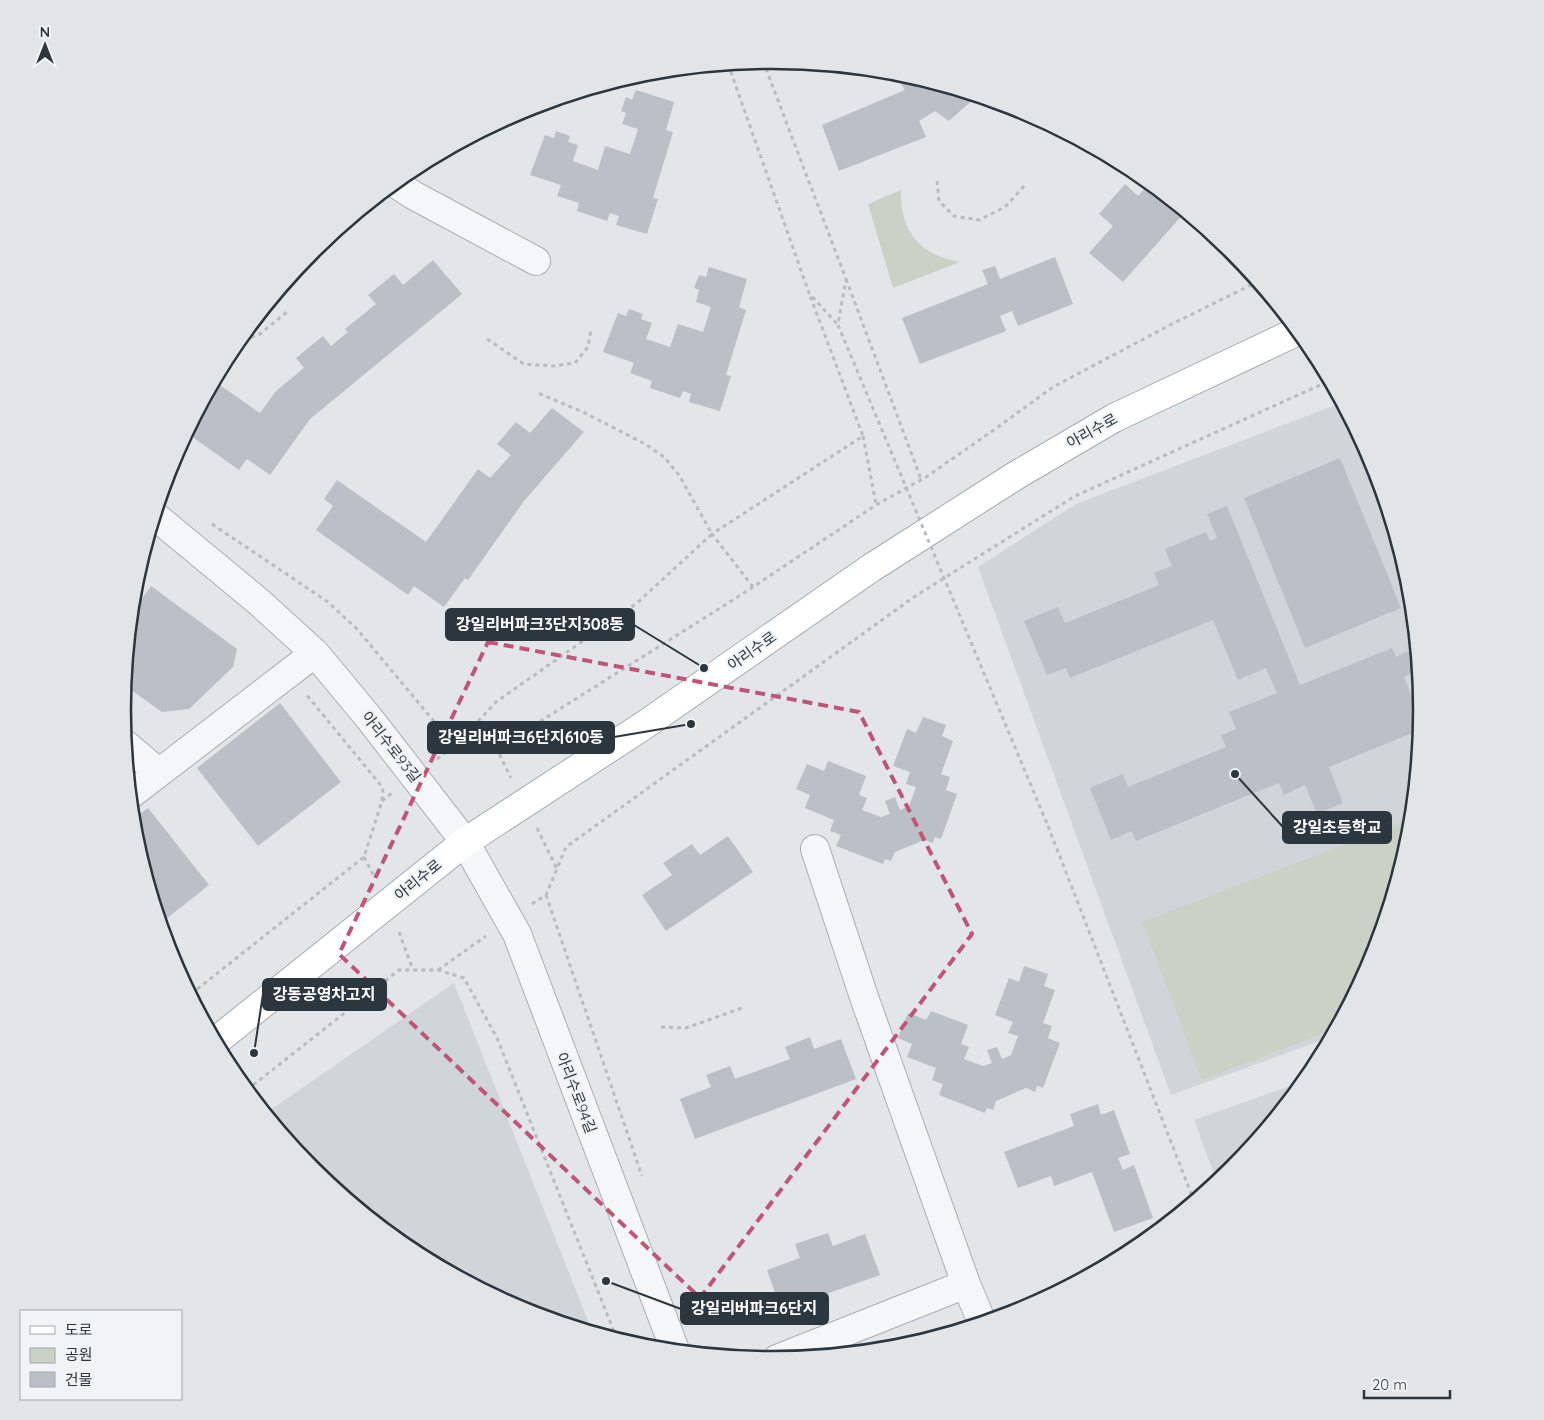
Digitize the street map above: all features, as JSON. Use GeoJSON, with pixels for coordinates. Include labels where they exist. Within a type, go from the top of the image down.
{"type":"FeatureCollection","features":[{"type":"Feature","properties":{"kind":"main road","name":"아리수로"},"geometry":{"type":"LineString","coordinates":[[221,1037],[466,842],[644,726],[871,568],[1015,476],[1114,418],[1291,334]]}},
{"type":"Feature","properties":{"kind":"street"},"geometry":{"type":"LineString","coordinates":[[401,187],[536,261]]}},
{"type":"Feature","properties":{"kind":"street","name":"아리수로93길"},"geometry":{"type":"LineString","coordinates":[[160,520],[259,602],[315,653],[369,718],[466,842]]}},
{"type":"Feature","properties":{"kind":"street"},"geometry":{"type":"LineString","coordinates":[[136,790],[315,653]]}},
{"type":"Feature","properties":{"kind":"street"},"geometry":{"type":"LineString","coordinates":[[132,750],[158,772]]}},
{"type":"Feature","properties":{"kind":"street","name":"아리수로94길"},"geometry":{"type":"LineString","coordinates":[[466,842],[517,934],[672,1343]]}},
{"type":"Feature","properties":{"kind":"street"},"geometry":{"type":"LineString","coordinates":[[815,849],[864,997],[966,1284],[980,1316]]}},
{"type":"Feature","properties":{"kind":"street"},"geometry":{"type":"LineString","coordinates":[[801,1350],[966,1284]]}},
{"type":"Feature","properties":{"kind":"path"},"geometry":{"type":"LineString","coordinates":[[766,69],[921,479]]}},
{"type":"Feature","properties":{"kind":"path"},"geometry":{"type":"LineString","coordinates":[[730,70],[809,293],[863,436],[876,505]]}},
{"type":"Feature","properties":{"kind":"path"},"geometry":{"type":"LineString","coordinates":[[937,181],[939,201],[954,216],[979,220],[1005,207],[1026,184]]}},
{"type":"Feature","properties":{"kind":"path"},"geometry":{"type":"LineString","coordinates":[[838,325],[846,279]]}},
{"type":"Feature","properties":{"kind":"path"},"geometry":{"type":"LineString","coordinates":[[204,518],[328,602],[357,629],[447,737],[457,744],[483,751],[502,746],[753,587],[876,505],[921,479],[1053,387],[1170,325],[1252,285]]}},
{"type":"Feature","properties":{"kind":"path"},"geometry":{"type":"LineString","coordinates":[[809,293],[838,325],[1048,826],[1192,1195]]}},
{"type":"Feature","properties":{"kind":"path"},"geometry":{"type":"LineString","coordinates":[[251,338],[260,334],[288,311]]}},
{"type":"Feature","properties":{"kind":"path"},"geometry":{"type":"LineString","coordinates":[[486,339],[524,364],[553,366],[575,363],[588,347],[591,329]]}},
{"type":"Feature","properties":{"kind":"path"},"geometry":{"type":"LineString","coordinates":[[642,1176],[546,895],[566,847],[914,597],[1075,496],[1323,383]]}},
{"type":"Feature","properties":{"kind":"path"},"geometry":{"type":"LineString","coordinates":[[538,393],[585,413],[645,444],[664,458],[679,475],[712,534],[753,587]]}},
{"type":"Feature","properties":{"kind":"path"},"geometry":{"type":"LineString","coordinates":[[457,744],[496,702],[637,603],[712,534],[863,436]]}},
{"type":"Feature","properties":{"kind":"path"},"geometry":{"type":"LineString","coordinates":[[195,990],[364,857],[382,801]]}},
{"type":"Feature","properties":{"kind":"path"},"geometry":{"type":"LineString","coordinates":[[253,1085],[399,970],[438,970],[464,978],[497,1038],[614,1331]]}},
{"type":"Feature","properties":{"kind":"path"},"geometry":{"type":"LineString","coordinates":[[661,1027],[686,1028],[742,1008]]}},
{"type":"Feature","properties":{"kind":"highlighted area"},"geometry":{"type":"Polygon","coordinates":[[[488,642],[859,712],[972,934],[700,1298],[339,954],[488,642]]]}},
{"type":"Feature","properties":{"kind":"shaded area"},"geometry":{"type":"Polygon","coordinates":[[[1336,405],[1347,426],[1379,504],[1401,585],[1408,626],[1413,710],[1408,794],[1401,835],[1379,916],[1347,994],[1321,1041],[1171,1095],[978,567],[1076,504],[1336,405]]]}},
{"type":"Feature","properties":{"kind":"shaded area"},"geometry":{"type":"Polygon","coordinates":[[[454,983],[589,1324],[527,1302],[488,1285],[416,1243],[349,1192],[290,1133],[271,1110],[454,983]]]}},
{"type":"Feature","properties":{"kind":"shaded area"},"geometry":{"type":"Polygon","coordinates":[[[1291,1086],[1254,1133],[1214,1174],[1194,1120],[1291,1086]]]}},
{"type":"Feature","properties":{"kind":"green space"},"geometry":{"type":"Polygon","coordinates":[[[901,190],[904,218],[908,229],[915,239],[933,254],[960,262],[893,288],[868,204],[901,190]]]}},
{"type":"Feature","properties":{"kind":"green space"},"geometry":{"type":"Polygon","coordinates":[[[1403,822],[1391,876],[1379,916],[1347,994],[1326,1032],[1202,1080],[1142,922],[1403,822]]]}},
{"type":"Feature","properties":{"kind":"building"},"geometry":{"type":"Polygon","coordinates":[[[900,82],[971,101],[949,121],[935,111],[919,121],[926,137],[839,171],[822,125],[905,90],[900,82]]]}},
{"type":"Feature","properties":{"kind":"building"},"geometry":{"type":"Polygon","coordinates":[[[636,90],[674,102],[666,130],[673,132],[653,198],[658,199],[647,234],[616,225],[619,216],[610,213],[607,221],[577,211],[579,203],[557,196],[561,185],[530,175],[545,135],[554,138],[556,131],[570,136],[568,142],[578,145],[573,161],[598,170],[605,146],[630,154],[638,129],[622,124],[626,113],[621,111],[626,97],[632,100],[636,90]]]}},
{"type":"Feature","properties":{"kind":"building"},"geometry":{"type":"Polygon","coordinates":[[[1125,184],[1138,196],[1145,189],[1181,217],[1123,282],[1089,253],[1113,226],[1099,214],[1125,184]]]}},
{"type":"Feature","properties":{"kind":"building"},"geometry":{"type":"Polygon","coordinates":[[[1055,257],[1073,304],[1018,326],[1012,311],[1000,316],[1006,331],[920,364],[902,318],[988,284],[982,270],[995,266],[1000,279],[1055,257]]]}},
{"type":"Feature","properties":{"kind":"building"},"geometry":{"type":"Polygon","coordinates":[[[433,260],[462,294],[310,419],[270,475],[247,459],[239,470],[192,437],[220,385],[260,413],[276,391],[304,368],[296,358],[323,336],[331,346],[348,332],[345,329],[376,304],[368,295],[394,274],[403,285],[433,260]]]}},
{"type":"Feature","properties":{"kind":"building"},"geometry":{"type":"Polygon","coordinates":[[[709,267],[747,279],[739,307],[746,310],[726,375],[731,376],[720,411],[689,402],[691,394],[683,391],[680,398],[650,388],[652,381],[630,373],[634,363],[603,352],[618,313],[626,316],[629,309],[643,314],[641,319],[652,323],[646,339],[670,347],[678,324],[703,332],[711,307],[696,302],[699,290],[694,288],[699,275],[706,277],[709,267]]]}},
{"type":"Feature","properties":{"kind":"building"},"geometry":{"type":"Polygon","coordinates":[[[552,408],[584,432],[524,501],[468,580],[465,578],[444,607],[414,586],[408,595],[316,530],[333,506],[324,499],[337,480],[426,542],[478,469],[490,478],[511,455],[497,444],[516,422],[530,433],[552,408]]]}},
{"type":"Feature","properties":{"kind":"building"},"geometry":{"type":"Polygon","coordinates":[[[1340,458],[1401,608],[1305,648],[1244,498],[1340,458]]]}},
{"type":"Feature","properties":{"kind":"building"},"geometry":{"type":"Polygon","coordinates":[[[1227,506],[1300,685],[1392,648],[1396,657],[1410,652],[1412,672],[1404,677],[1413,699],[1412,733],[1329,767],[1343,803],[1317,814],[1305,785],[1284,795],[1279,783],[1136,841],[1132,831],[1111,840],[1090,788],[1123,774],[1128,787],[1226,747],[1221,735],[1236,729],[1229,712],[1277,693],[1266,668],[1238,680],[1213,620],[1070,678],[1066,668],[1047,675],[1024,621],[1058,607],[1065,623],[1159,585],[1154,573],[1172,566],[1165,549],[1206,532],[1210,541],[1217,538],[1207,514],[1227,506]]]}},
{"type":"Feature","properties":{"kind":"building"},"geometry":{"type":"Polygon","coordinates":[[[151,586],[237,649],[233,667],[189,709],[162,712],[131,690],[136,626],[140,601],[151,586]]]}},
{"type":"Feature","properties":{"kind":"building"},"geometry":{"type":"Polygon","coordinates":[[[280,703],[341,782],[258,846],[197,768],[280,703]]]}},
{"type":"Feature","properties":{"kind":"building"},"geometry":{"type":"Polygon","coordinates":[[[923,717],[946,725],[942,736],[953,741],[941,774],[950,777],[946,790],[957,794],[941,839],[935,837],[933,843],[924,840],[895,852],[891,861],[885,859],[883,864],[836,846],[841,835],[830,831],[834,820],[805,808],[810,795],[796,789],[807,764],[824,771],[828,761],[866,776],[859,795],[867,798],[862,810],[881,817],[890,814],[885,801],[895,797],[900,810],[909,806],[916,787],[906,784],[910,772],[893,766],[907,729],[916,733],[923,717]]]}},
{"type":"Feature","properties":{"kind":"building"},"geometry":{"type":"Polygon","coordinates":[[[148,808],[209,885],[166,919],[153,876],[139,814],[148,808]]]}},
{"type":"Feature","properties":{"kind":"building"},"geometry":{"type":"Polygon","coordinates":[[[728,836],[753,872],[666,931],[642,895],[672,875],[663,863],[692,844],[700,855],[728,836]]]}},
{"type":"Feature","properties":{"kind":"building"},"geometry":{"type":"Polygon","coordinates":[[[1024,966],[1048,974],[1044,986],[1055,990],[1043,1023],[1052,1026],[1048,1038],[1060,1043],[1043,1088],[1037,1086],[1035,1092],[1026,1088],[996,1101],[993,1110],[987,1108],[985,1113],[939,1095],[943,1084],[932,1080],[936,1068],[907,1057],[912,1044],[898,1038],[908,1013],[926,1020],[931,1011],[968,1025],[961,1044],[969,1047],[964,1059],[983,1066],[992,1063],[987,1050],[997,1047],[1002,1059],[1011,1055],[1018,1036],[1008,1033],[1013,1022],[995,1015],[1009,978],[1019,982],[1024,966]]]}},
{"type":"Feature","properties":{"kind":"building"},"geometry":{"type":"Polygon","coordinates":[[[810,1037],[814,1049],[841,1039],[856,1079],[695,1139],[680,1099],[711,1087],[706,1075],[730,1066],[735,1079],[790,1059],[785,1047],[810,1037]]]}},
{"type":"Feature","properties":{"kind":"building"},"geometry":{"type":"Polygon","coordinates":[[[1098,1104],[1101,1115],[1114,1110],[1130,1154],[1118,1158],[1123,1170],[1134,1165],[1153,1218],[1114,1232],[1092,1172],[1054,1186],[1051,1176],[1018,1188],[1004,1152],[1074,1126],[1070,1114],[1098,1104]]]}},
{"type":"Feature","properties":{"kind":"building"},"geometry":{"type":"Polygon","coordinates":[[[828,1233],[833,1246],[865,1234],[880,1275],[781,1310],[767,1270],[800,1258],[795,1244],[828,1233]]]}},
{"type":"Feature","properties":{"kind":"place","name":"강일리버파크3단지308동"},"geometry":{"type":"Point","coordinates":[704,668]}},
{"type":"Feature","properties":{"kind":"place","name":"강일리버파크6단지610동"},"geometry":{"type":"Point","coordinates":[691,724]}},
{"type":"Feature","properties":{"kind":"place","name":"강일초등학교"},"geometry":{"type":"Point","coordinates":[1235,774]}},
{"type":"Feature","properties":{"kind":"place","name":"강동공영차고지"},"geometry":{"type":"Point","coordinates":[254,1053]}},
{"type":"Feature","properties":{"kind":"place","name":"강일리버파크6단지"},"geometry":{"type":"Point","coordinates":[606,1281]}}]}
